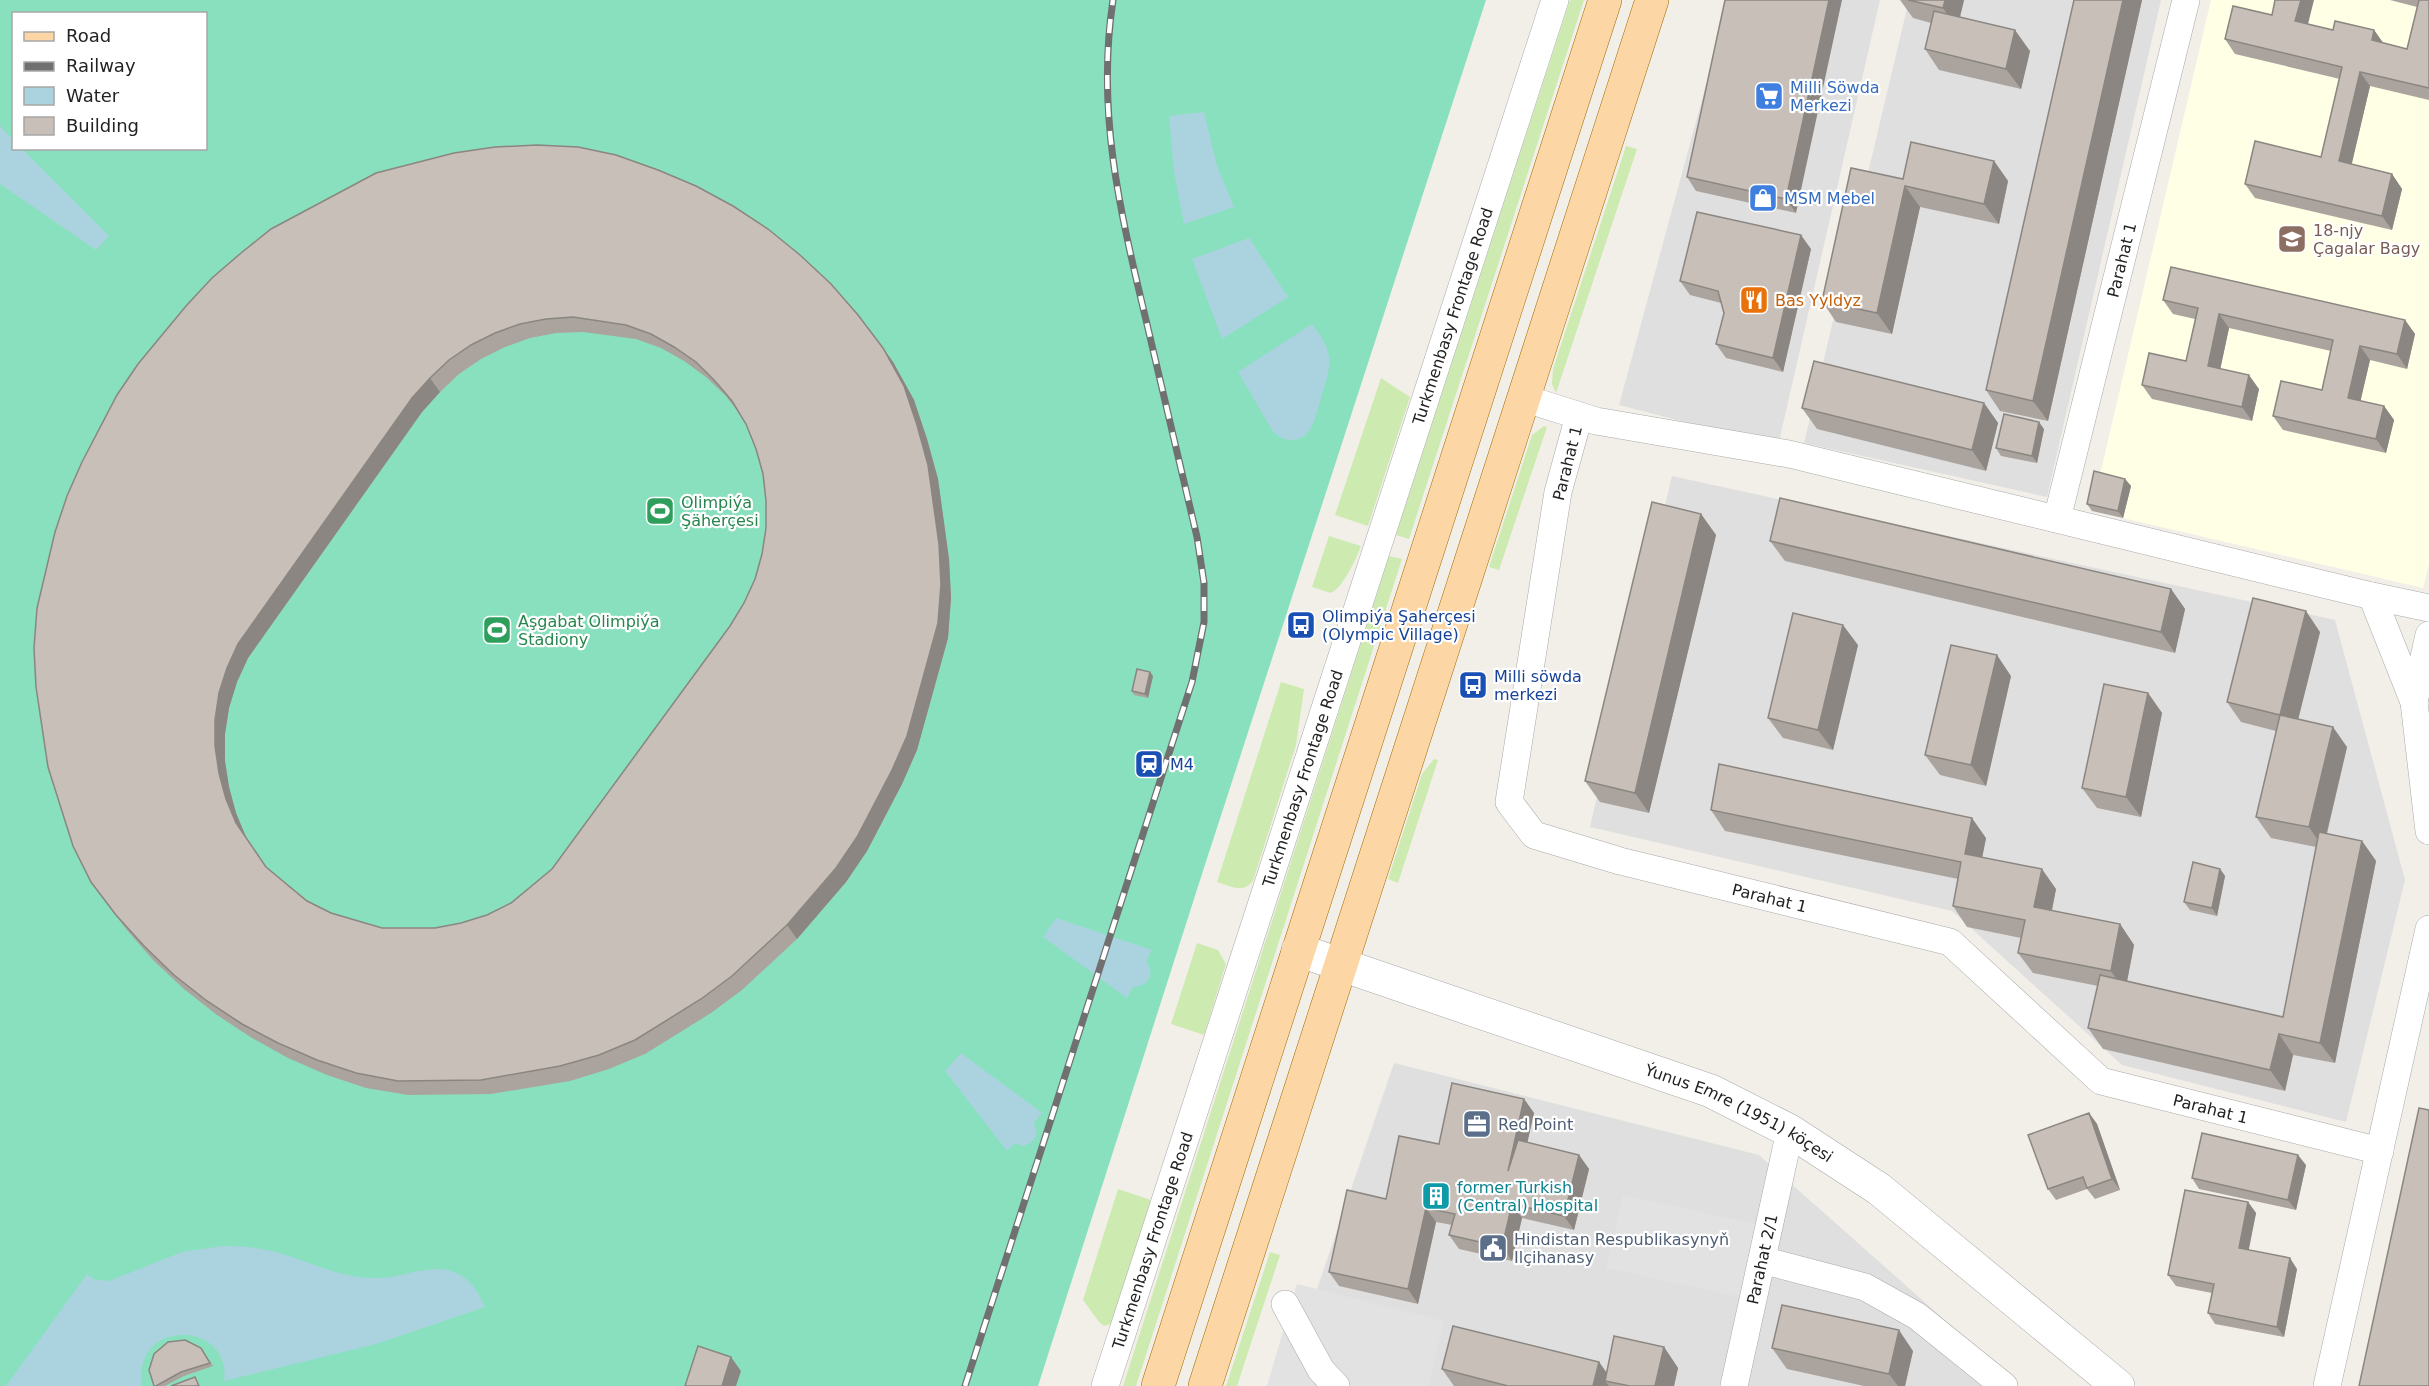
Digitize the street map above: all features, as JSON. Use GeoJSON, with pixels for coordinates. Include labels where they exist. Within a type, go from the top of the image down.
{"type":"FeatureCollection","features":[{"type":"Feature","properties":{"kind":"main road"},"geometry":{"type":"LineString","coordinates":[[1158,1386],[1605,0]]}},
{"type":"Feature","properties":{"kind":"main road"},"geometry":{"type":"LineString","coordinates":[[1205,1386],[1652,0]]}},
{"type":"Feature","properties":{"kind":"street","name":"Turkmenbasy Frontage Road"},"geometry":{"type":"LineString","coordinates":[[1105,1386],[1555,0]]}},
{"type":"Feature","properties":{"kind":"street","name":"Parahat 1"},"geometry":{"type":"LineString","coordinates":[[2057,519],[2186,0]]}},
{"type":"Feature","properties":{"kind":"street","name":"Parahat 1"},"geometry":{"type":"LineString","coordinates":[[1523,398],[1579,416],[1789,454],[2429,608]]}},
{"type":"Feature","properties":{"kind":"street","name":"Parahat 1"},"geometry":{"type":"LineString","coordinates":[[1579,416],[1558,492],[1509,802],[1534,835],[1620,861],[1950,942],[2101,1081],[2380,1151]]}},
{"type":"Feature","properties":{"kind":"street"},"geometry":{"type":"LineString","coordinates":[[2372,596],[2414,702],[2429,831]]}},
{"type":"Feature","properties":{"kind":"street"},"geometry":{"type":"LineString","coordinates":[[2414,702],[2429,635]]}},
{"type":"Feature","properties":{"kind":"street"},"geometry":{"type":"LineString","coordinates":[[2327,1386],[2429,929]]}},
{"type":"Feature","properties":{"kind":"street","name":"Ýunus Emre (1951) köçesi"},"geometry":{"type":"LineString","coordinates":[[1298,951],[1711,1091],[1790,1131],[1879,1189],[2118,1386]]}},
{"type":"Feature","properties":{"kind":"street","name":"Parahat 2/1"},"geometry":{"type":"LineString","coordinates":[[1734,1386],[1790,1131]]}},
{"type":"Feature","properties":{"kind":"street"},"geometry":{"type":"LineString","coordinates":[[1762,1260],[1865,1287],[1917,1316],[2004,1386]]}},
{"type":"Feature","properties":{"kind":"street"},"geometry":{"type":"LineString","coordinates":[[1285,1304],[1321,1370],[1336,1386]]}},
{"type":"Feature","properties":{"kind":"shaded area"},"geometry":{"type":"Polygon","coordinates":[[[1729,0],[1880,0],[1778,446],[1619,405],[1729,0]]]}},
{"type":"Feature","properties":{"kind":"shaded area"},"geometry":{"type":"Polygon","coordinates":[[[1909,0],[2161,0],[2047,497],[1804,443],[1909,0]]]}},
{"type":"Feature","properties":{"kind":"shaded area","name":"18-njy Çagalar Bagy"},"geometry":{"type":"Polygon","coordinates":[[[2211,0],[2429,0],[2429,564],[2423,588],[2123,518],[2099,479],[2211,0]]]}},
{"type":"Feature","properties":{"kind":"shaded area"},"geometry":{"type":"Polygon","coordinates":[[[1672,476],[2335,620],[2405,880],[2346,1122],[2122,1065],[1952,911],[1590,827],[1672,476]]]}},
{"type":"Feature","properties":{"kind":"shaded area"},"geometry":{"type":"Polygon","coordinates":[[[1394,1063],[1759,1155],[2019,1386],[1284,1386],[1394,1063]]]}},
{"type":"Feature","properties":{"kind":"shaded area"},"geometry":{"type":"Polygon","coordinates":[[[1623,1195],[1756,1224],[1740,1297],[1606,1268],[1623,1195]]]}},
{"type":"Feature","properties":{"kind":"shaded area"},"geometry":{"type":"Polygon","coordinates":[[[1297,1284],[1444,1321],[1429,1386],[1267,1386],[1297,1284]]]}},
{"type":"Feature","properties":{"kind":"green space","name":"Olimpiýa Şäherçesi"},"geometry":{"type":"Polygon","coordinates":[[[0,0],[1486,0],[1038,1386],[0,1386],[0,0]]]}},
{"type":"Feature","properties":{"kind":"green space"},"geometry":{"type":"Polygon","coordinates":[[[1570,0],[1584,0],[1409,539],[1396,535],[1570,0]]]}},
{"type":"Feature","properties":{"kind":"green space"},"geometry":{"type":"Polygon","coordinates":[[[1626,146],[1637,149],[1556,393],[1552,384],[1553,369],[1626,146]]]}},
{"type":"Feature","properties":{"kind":"green space"},"geometry":{"type":"Polygon","coordinates":[[[1381,378],[1410,397],[1368,526],[1335,515],[1381,378]]]}},
{"type":"Feature","properties":{"kind":"green space"},"geometry":{"type":"Polygon","coordinates":[[[1544,426],[1547,427],[1499,570],[1489,567],[1532,435],[1544,426]]]}},
{"type":"Feature","properties":{"kind":"green space"},"geometry":{"type":"Polygon","coordinates":[[[1329,536],[1361,546],[1344,579],[1331,593],[1312,587],[1329,536]]]}},
{"type":"Feature","properties":{"kind":"green space"},"geometry":{"type":"Polygon","coordinates":[[[1389,556],[1402,559],[1136,1386],[1123,1386],[1389,556]]]}},
{"type":"Feature","properties":{"kind":"green space"},"geometry":{"type":"Polygon","coordinates":[[[1281,682],[1304,689],[1296,745],[1253,881],[1245,887],[1231,887],[1217,882],[1281,682]]]}},
{"type":"Feature","properties":{"kind":"green space"},"geometry":{"type":"Polygon","coordinates":[[[1434,759],[1438,760],[1398,883],[1388,879],[1422,774],[1434,759]]]}},
{"type":"Feature","properties":{"kind":"green space"},"geometry":{"type":"Polygon","coordinates":[[[1197,943],[1218,950],[1226,964],[1204,1035],[1171,1024],[1197,943]]]}},
{"type":"Feature","properties":{"kind":"green space"},"geometry":{"type":"Polygon","coordinates":[[[1118,1189],[1151,1200],[1111,1324],[1104,1326],[1083,1300],[1118,1189]]]}},
{"type":"Feature","properties":{"kind":"green space"},"geometry":{"type":"Polygon","coordinates":[[[1270,1252],[1280,1255],[1237,1386],[1226,1386],[1270,1252]]]}},
{"type":"Feature","properties":{"kind":"water"},"geometry":{"type":"Polygon","coordinates":[[[1204,112],[1217,166],[1234,207],[1184,224],[1174,172],[1169,116],[1204,112]]]}},
{"type":"Feature","properties":{"kind":"water"},"geometry":{"type":"Polygon","coordinates":[[[0,126],[12,139],[12,150],[23,150],[109,236],[96,250],[0,184],[0,126]]]}},
{"type":"Feature","properties":{"kind":"water"},"geometry":{"type":"Polygon","coordinates":[[[1249,238],[1288,297],[1222,339],[1192,259],[1249,238]]]}},
{"type":"Feature","properties":{"kind":"water"},"geometry":{"type":"Polygon","coordinates":[[[1312,324],[1327,348],[1328,373],[1309,431],[1299,439],[1286,439],[1278,436],[1272,430],[1238,372],[1312,324]]]}},
{"type":"Feature","properties":{"kind":"water"},"geometry":{"type":"Polygon","coordinates":[[[1056,918],[1152,950],[1146,961],[1150,971],[1149,979],[1143,985],[1133,987],[1127,998],[1043,937],[1056,918]]]}},
{"type":"Feature","properties":{"kind":"water"},"geometry":{"type":"Polygon","coordinates":[[[961,1053],[1042,1113],[1034,1123],[1037,1133],[1031,1142],[1026,1145],[1015,1143],[1007,1151],[945,1071],[961,1053]]]}},
{"type":"Feature","properties":{"kind":"water"},"geometry":{"type":"Polygon","coordinates":[[[222,1246],[266,1250],[335,1272],[361,1277],[383,1278],[430,1269],[447,1270],[466,1279],[479,1294],[485,1307],[376,1344],[224,1381],[223,1361],[214,1347],[199,1338],[183,1335],[166,1338],[152,1347],[143,1363],[142,1386],[6,1386],[87,1274],[93,1279],[109,1281],[182,1252],[222,1246]]]}},
{"type":"Feature","properties":{"kind":"building","name":"Milli Söwda Merkezi"},"geometry":{"type":"Polygon","coordinates":[[[1725,0],[1829,0],[1786,199],[1687,177],[1725,0]]]}},
{"type":"Feature","properties":{"kind":"building"},"geometry":{"type":"Polygon","coordinates":[[[1908,0],[1945,0],[1943,8],[1908,0]]]}},
{"type":"Feature","properties":{"kind":"building"},"geometry":{"type":"Polygon","coordinates":[[[2074,0],[2123,0],[2033,401],[1986,390],[2074,0]]]}},
{"type":"Feature","properties":{"kind":"building"},"geometry":{"type":"Polygon","coordinates":[[[2275,0],[2301,0],[2295,21],[2333,30],[2335,21],[2374,30],[2372,40],[2407,49],[2419,0],[2429,0],[2429,88],[2360,72],[2339,161],[2392,174],[2382,216],[2245,184],[2255,141],[2321,157],[2342,67],[2225,39],[2233,6],[2272,15],[2275,0]]]}},
{"type":"Feature","properties":{"kind":"building"},"geometry":{"type":"Polygon","coordinates":[[[1934,11],[2015,30],[2006,69],[1925,49],[1934,11]]]}},
{"type":"Feature","properties":{"kind":"building"},"geometry":{"type":"Polygon","coordinates":[[[1911,142],[1994,161],[1984,204],[1905,186],[1877,313],[1822,301],[1851,168],[1903,179],[1911,142]]]}},
{"type":"Feature","properties":{"kind":"building","name":"Aşgabat Olimpiýa Stadiony"},"geometry":{"type":"Polygon","coordinates":[[[537,145],[578,147],[616,155],[658,170],[696,186],[733,206],[768,229],[831,284],[883,348],[904,386],[917,425],[928,465],[939,544],[941,584],[938,623],[907,736],[857,837],[836,868],[787,925],[732,976],[701,999],[635,1040],[599,1055],[560,1066],[481,1080],[398,1081],[356,1073],[317,1060],[242,1024],[207,1001],[174,975],[116,915],[91,882],[73,846],[48,767],[36,687],[34,648],[37,608],[55,532],[67,496],[117,395],[138,364],[212,278],[271,229],[376,173],[454,153],[495,147],[537,145]],[[573,317],[520,324],[471,345],[449,360],[412,398],[238,644],[219,693],[215,720],[215,746],[219,773],[236,823],[266,867],[307,901],[331,913],[382,928],[435,928],[461,923],[487,915],[511,903],[552,869],[730,626],[744,603],[755,579],[766,528],[763,474],[746,424],[732,401],[696,362],[651,334],[626,325],[573,317]]]}},
{"type":"Feature","properties":{"kind":"building","name":"Bas Yyldyz"},"geometry":{"type":"Polygon","coordinates":[[[1697,212],[1801,235],[1773,358],[1716,344],[1724,313],[1718,291],[1680,281],[1697,212]]]}},
{"type":"Feature","properties":{"kind":"building"},"geometry":{"type":"Polygon","coordinates":[[[2171,267],[2405,320],[2397,354],[2360,346],[2348,398],[2384,406],[2376,439],[2273,416],[2281,381],[2322,390],[2333,340],[2219,314],[2208,366],[2249,375],[2242,407],[2142,385],[2149,353],[2186,361],[2198,308],[2163,300],[2171,267]]]}},
{"type":"Feature","properties":{"kind":"building"},"geometry":{"type":"Polygon","coordinates":[[[1814,361],[1984,403],[1972,450],[1802,408],[1814,361]]]}},
{"type":"Feature","properties":{"kind":"building"},"geometry":{"type":"Polygon","coordinates":[[[2004,414],[2039,422],[2032,456],[1996,448],[2004,414]]]}},
{"type":"Feature","properties":{"kind":"building"},"geometry":{"type":"Polygon","coordinates":[[[2094,471],[2125,479],[2118,511],[2087,504],[2094,471]]]}},
{"type":"Feature","properties":{"kind":"building"},"geometry":{"type":"Polygon","coordinates":[[[1780,498],[2171,589],[2161,632],[1770,541],[1780,498]]]}},
{"type":"Feature","properties":{"kind":"building"},"geometry":{"type":"Polygon","coordinates":[[[1652,502],[1701,514],[1635,793],[1585,781],[1652,502]]]}},
{"type":"Feature","properties":{"kind":"building"},"geometry":{"type":"Polygon","coordinates":[[[2253,598],[2306,611],[2280,715],[2227,702],[2253,598]]]}},
{"type":"Feature","properties":{"kind":"building"},"geometry":{"type":"Polygon","coordinates":[[[1793,613],[1843,625],[1818,730],[1768,718],[1793,613]]]}},
{"type":"Feature","properties":{"kind":"building"},"geometry":{"type":"Polygon","coordinates":[[[1951,645],[1997,655],[1971,765],[1925,755],[1951,645]]]}},
{"type":"Feature","properties":{"kind":"building"},"geometry":{"type":"Polygon","coordinates":[[[1137,669],[1150,672],[1145,694],[1132,691],[1137,669]]]}},
{"type":"Feature","properties":{"kind":"building"},"geometry":{"type":"Polygon","coordinates":[[[2104,684],[2148,693],[2126,797],[2082,788],[2104,684]]]}},
{"type":"Feature","properties":{"kind":"building"},"geometry":{"type":"Polygon","coordinates":[[[2280,715],[2333,727],[2309,827],[2256,817],[2280,715]]]}},
{"type":"Feature","properties":{"kind":"building"},"geometry":{"type":"Polygon","coordinates":[[[1719,764],[1972,818],[1965,854],[2042,869],[2034,907],[2120,924],[2111,971],[2018,953],[2025,920],[1953,906],[1961,862],[1711,810],[1719,764]]]}},
{"type":"Feature","properties":{"kind":"building"},"geometry":{"type":"Polygon","coordinates":[[[2319,832],[2362,841],[2320,1043],[2279,1034],[2270,1070],[2088,1028],[2100,975],[2283,1017],[2319,832]]]}},
{"type":"Feature","properties":{"kind":"building"},"geometry":{"type":"Polygon","coordinates":[[[2193,862],[2220,869],[2212,908],[2184,902],[2193,862]]]}},
{"type":"Feature","properties":{"kind":"building"},"geometry":{"type":"Polygon","coordinates":[[[1452,1083],[1524,1099],[1508,1171],[1518,1140],[1579,1155],[1564,1216],[1512,1204],[1502,1247],[1449,1235],[1455,1214],[1426,1208],[1408,1289],[1329,1272],[1347,1190],[1386,1199],[1399,1136],[1439,1144],[1452,1083]]]}},
{"type":"Feature","properties":{"kind":"building"},"geometry":{"type":"Polygon","coordinates":[[[2419,1108],[2429,1110],[2429,1386],[2359,1386],[2419,1108]]]}},
{"type":"Feature","properties":{"kind":"building"},"geometry":{"type":"Polygon","coordinates":[[[2089,1113],[2112,1179],[2087,1188],[2083,1177],[2048,1189],[2028,1135],[2089,1113]]]}},
{"type":"Feature","properties":{"kind":"building"},"geometry":{"type":"Polygon","coordinates":[[[2202,1133],[2298,1155],[2288,1200],[2192,1178],[2202,1133]]]}},
{"type":"Feature","properties":{"kind":"building"},"geometry":{"type":"Polygon","coordinates":[[[2185,1190],[2248,1202],[2239,1248],[2290,1258],[2277,1327],[2208,1313],[2214,1284],[2168,1275],[2185,1190]]]}},
{"type":"Feature","properties":{"kind":"building"},"geometry":{"type":"Polygon","coordinates":[[[1782,1305],[1899,1330],[1889,1374],[1772,1348],[1782,1305]]]}},
{"type":"Feature","properties":{"kind":"building"},"geometry":{"type":"Polygon","coordinates":[[[1453,1326],[1599,1362],[1593,1386],[1508,1386],[1442,1369],[1453,1326]]]}},
{"type":"Feature","properties":{"kind":"building"},"geometry":{"type":"Polygon","coordinates":[[[1614,1336],[1664,1347],[1655,1386],[1630,1386],[1605,1381],[1614,1336]]]}},
{"type":"Feature","properties":{"kind":"building"},"geometry":{"type":"Polygon","coordinates":[[[185,1340],[201,1348],[210,1363],[181,1372],[154,1386],[149,1370],[154,1354],[168,1342],[185,1340]]]}},
{"type":"Feature","properties":{"kind":"building"},"geometry":{"type":"Polygon","coordinates":[[[698,1346],[731,1357],[722,1386],[685,1386],[698,1346]]]}},
{"type":"Feature","properties":{"kind":"building"},"geometry":{"type":"Polygon","coordinates":[[[195,1377],[199,1386],[171,1386],[195,1377]]]}},
{"type":"Feature","properties":{"kind":"railway"},"geometry":{"type":"LineString","coordinates":[[965,1386],[1192,682],[1204,622],[1204,583],[1197,537],[1127,240],[1113,162],[1107,82],[1108,42],[1113,0]]}},
{"type":"Feature","properties":{"kind":"place","name":"Milli Söwda Merkezi"},"geometry":{"type":"Point","coordinates":[1769,96]}},
{"type":"Feature","properties":{"kind":"place","name":"MSM Mebel"},"geometry":{"type":"Point","coordinates":[1763,198]}},
{"type":"Feature","properties":{"kind":"place","name":"18-njy Çagalar Bagy"},"geometry":{"type":"Point","coordinates":[2292,239]}},
{"type":"Feature","properties":{"kind":"place","name":"Bas Yyldyz"},"geometry":{"type":"Point","coordinates":[1754,300]}},
{"type":"Feature","properties":{"kind":"place","name":"Olimpiýa Şäherçesi"},"geometry":{"type":"Point","coordinates":[660,511]}},
{"type":"Feature","properties":{"kind":"place","name":"Olimpiýa Şaherçesi (Olympic Village)"},"geometry":{"type":"Point","coordinates":[1301,625]}},
{"type":"Feature","properties":{"kind":"place","name":"Aşgabat Olimpiýa Stadiony"},"geometry":{"type":"Point","coordinates":[497,630]}},
{"type":"Feature","properties":{"kind":"place","name":"Milli söwda merkezi"},"geometry":{"type":"Point","coordinates":[1473,685]}},
{"type":"Feature","properties":{"kind":"place","name":"M4"},"geometry":{"type":"Point","coordinates":[1149,764]}},
{"type":"Feature","properties":{"kind":"place","name":"Red Point"},"geometry":{"type":"Point","coordinates":[1477,1124]}},
{"type":"Feature","properties":{"kind":"place","name":"former Turkish (Central) Hospital"},"geometry":{"type":"Point","coordinates":[1436,1196]}},
{"type":"Feature","properties":{"kind":"place","name":"Hindistan Respublikasynyň Ilçihanasy"},"geometry":{"type":"Point","coordinates":[1493,1248]}}]}
